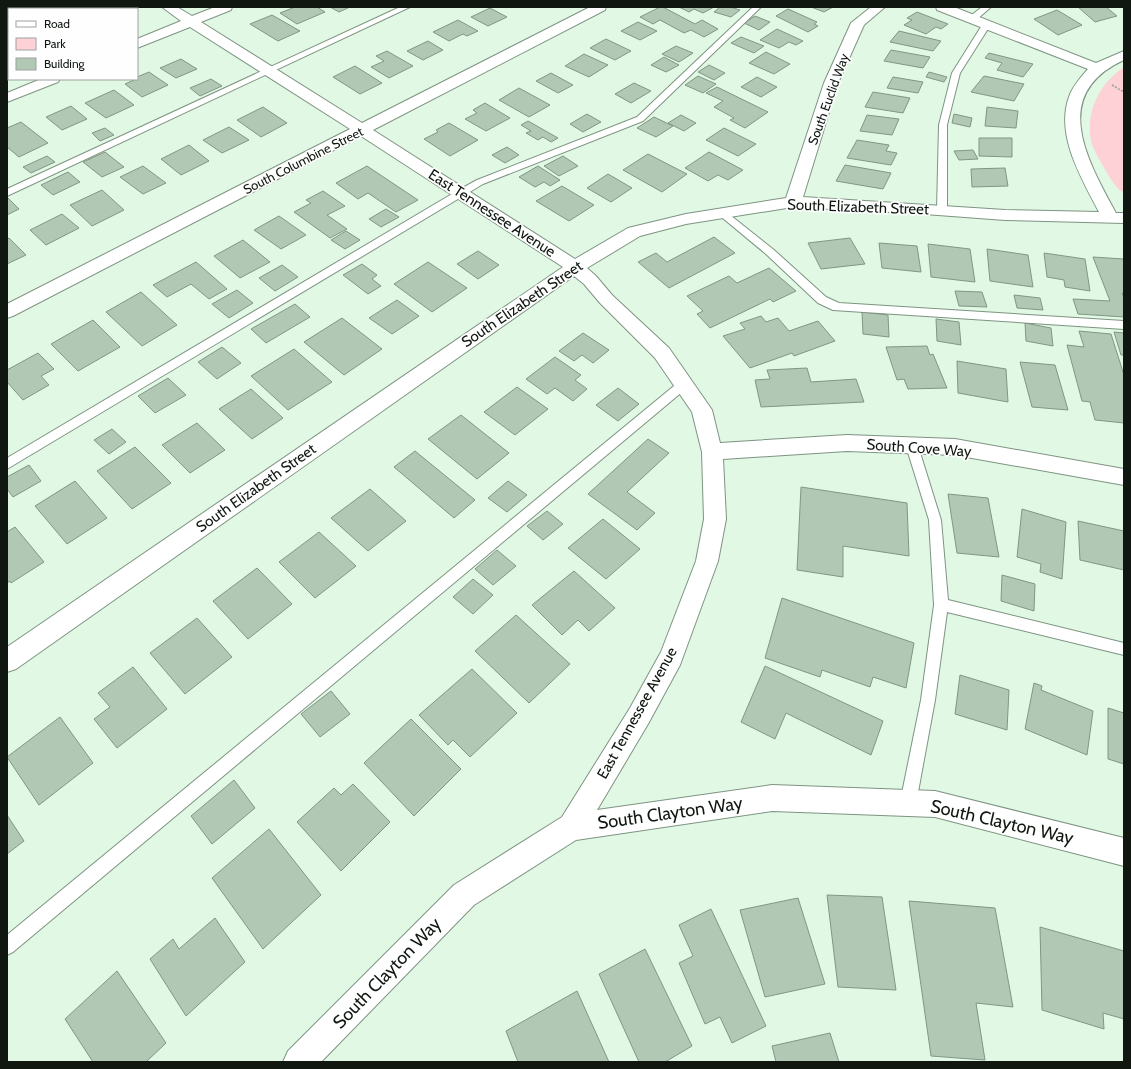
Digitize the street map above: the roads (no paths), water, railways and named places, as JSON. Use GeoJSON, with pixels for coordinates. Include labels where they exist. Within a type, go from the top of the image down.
{"type":"FeatureCollection","features":[{"type":"Feature","properties":{"kind":"street","name":"East Tennessee Avenue"},"geometry":{"type":"LineString","coordinates":[[168,7],[270,70],[575,267],[590,280],[606,299],[662,353],[702,410],[712,452],[715,519],[707,561],[671,657],[639,716],[572,827]]}},
{"type":"Feature","properties":{"kind":"street"},"geometry":{"type":"LineString","coordinates":[[138,44],[226,7]]}},
{"type":"Feature","properties":{"kind":"street","name":"South Columbine Street"},"geometry":{"type":"LineString","coordinates":[[7,312],[600,7]]}},
{"type":"Feature","properties":{"kind":"street","name":"South Euclid Way"},"geometry":{"type":"LineString","coordinates":[[793,202],[832,83],[858,23],[879,7]]}},
{"type":"Feature","properties":{"kind":"street"},"geometry":{"type":"LineString","coordinates":[[942,7],[1097,68]]}},
{"type":"Feature","properties":{"kind":"street"},"geometry":{"type":"LineString","coordinates":[[1117,218],[1089,176],[1074,132],[1073,111],[1076,95],[1097,68],[1124,55]]}},
{"type":"Feature","properties":{"kind":"street"},"geometry":{"type":"LineString","coordinates":[[7,98],[51,80]]}},
{"type":"Feature","properties":{"kind":"street","name":"South Elizabeth Street"},"geometry":{"type":"LineString","coordinates":[[7,661],[575,267],[634,232],[686,219],[793,202],[1005,215],[1117,218]]}},
{"type":"Feature","properties":{"kind":"street","name":"South Cove Way"},"geometry":{"type":"LineString","coordinates":[[712,452],[847,444],[955,447],[1124,477]]}},
{"type":"Feature","properties":{"kind":"street","name":"South Clayton Way"},"geometry":{"type":"LineString","coordinates":[[299,1062],[464,895],[572,827],[772,798],[908,802],[935,804],[1124,852]]}},
{"type":"Feature","properties":{"kind":"lane"},"geometry":{"type":"LineString","coordinates":[[7,193],[406,7]]}},
{"type":"Feature","properties":{"kind":"lane"},"geometry":{"type":"LineString","coordinates":[[7,464],[460,192],[480,182],[640,119],[757,7]]}},
{"type":"Feature","properties":{"kind":"lane"},"geometry":{"type":"LineString","coordinates":[[972,19],[987,7]]}},
{"type":"Feature","properties":{"kind":"lane"},"geometry":{"type":"LineString","coordinates":[[942,210],[943,125],[956,73],[987,24]]}},
{"type":"Feature","properties":{"kind":"lane"},"geometry":{"type":"LineString","coordinates":[[722,213],[770,252],[822,300],[837,307],[1124,325]]}},
{"type":"Feature","properties":{"kind":"lane"},"geometry":{"type":"LineString","coordinates":[[7,946],[684,384]]}},
{"type":"Feature","properties":{"kind":"lane"},"geometry":{"type":"LineString","coordinates":[[908,802],[928,700],[941,605],[935,520],[912,446]]}},
{"type":"Feature","properties":{"kind":"lane"},"geometry":{"type":"LineString","coordinates":[[941,605],[1124,649]]}}]}
